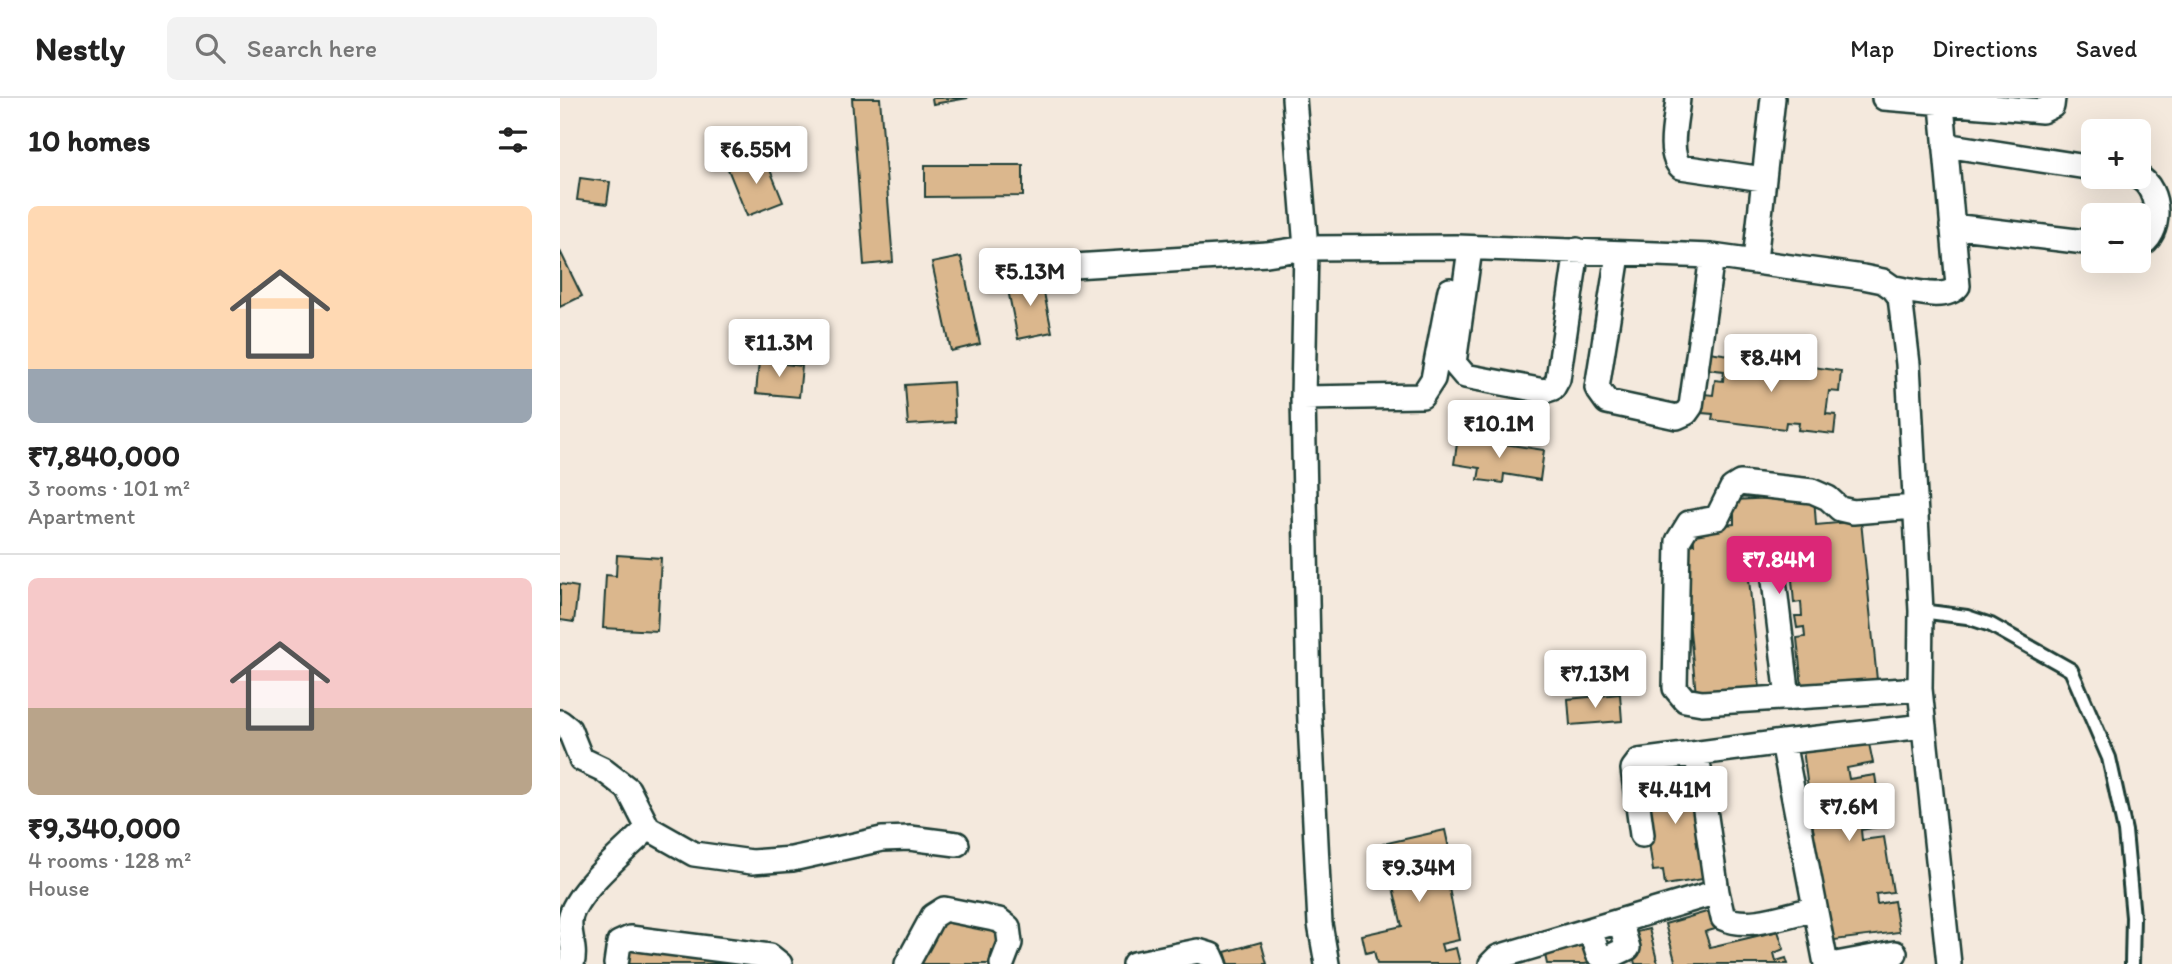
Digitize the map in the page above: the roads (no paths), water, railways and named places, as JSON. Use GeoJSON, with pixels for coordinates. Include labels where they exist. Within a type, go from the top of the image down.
{"type":"FeatureCollection","features":[{"type":"Feature","properties":{"kind":"street"},"geometry":{"type":"LineString","coordinates":[[1294,98],[1306,247],[1303,398],[1309,701],[1320,924],[1327,964]]}},
{"type":"Feature","properties":{"kind":"street"},"geometry":{"type":"LineString","coordinates":[[1678,98],[1674,153],[1677,164],[1681,167],[1763,179]]}},
{"type":"Feature","properties":{"kind":"street"},"geometry":{"type":"LineString","coordinates":[[1755,260],[1773,98]]}},
{"type":"Feature","properties":{"kind":"street"},"geometry":{"type":"LineString","coordinates":[[1884,98],[1941,105],[2042,111],[2052,106],[2053,98]]}},
{"type":"Feature","properties":{"kind":"street"},"geometry":{"type":"LineString","coordinates":[[1893,288],[1936,294],[1956,289],[1941,105]]}},
{"type":"Feature","properties":{"kind":"street"},"geometry":{"type":"LineString","coordinates":[[1945,145],[2081,167]]}},
{"type":"Feature","properties":{"kind":"street"},"geometry":{"type":"LineString","coordinates":[[2151,187],[2155,196],[2154,232],[2151,238]]}},
{"type":"Feature","properties":{"kind":"street"},"geometry":{"type":"LineString","coordinates":[[1952,226],[2081,242]]}},
{"type":"Feature","properties":{"kind":"street"},"geometry":{"type":"LineString","coordinates":[[1026,269],[1267,254],[1306,247],[1577,250],[1755,260],[1883,281],[1893,288],[1900,297],[1908,364],[1921,611],[1920,690],[1949,964]]}},
{"type":"Feature","properties":{"kind":"street"},"geometry":{"type":"LineString","coordinates":[[1463,248],[1455,355],[1458,370],[1465,376],[1544,391],[1553,388],[1558,379],[1577,250]]}},
{"type":"Feature","properties":{"kind":"street"},"geometry":{"type":"LineString","coordinates":[[1303,398],[1422,396],[1433,379],[1463,248]]}},
{"type":"Feature","properties":{"kind":"street"},"geometry":{"type":"LineString","coordinates":[[1618,254],[1597,388],[1607,402],[1677,417],[1686,413],[1691,406],[1712,256]]}},
{"type":"Feature","properties":{"kind":"street"},"geometry":{"type":"LineString","coordinates":[[1914,507],[1853,512],[1840,509],[1828,498],[1812,491],[1740,484],[1732,488],[1717,518],[1689,523],[1678,541],[1675,688],[1679,695],[1692,702],[1920,690]]}},
{"type":"Feature","properties":{"kind":"street"},"geometry":{"type":"LineString","coordinates":[[1771,555],[1788,698]]}},
{"type":"Feature","properties":{"kind":"street"},"geometry":{"type":"LineString","coordinates":[[560,722],[569,729],[581,759],[601,769],[628,789],[648,828],[694,854],[752,862],[792,859],[882,839],[910,838],[957,844]]}},
{"type":"Feature","properties":{"kind":"street"},"geometry":{"type":"LineString","coordinates":[[1642,835],[1633,766],[1639,761],[1924,726]]}},
{"type":"Feature","properties":{"kind":"street"},"geometry":{"type":"LineString","coordinates":[[1783,742],[1813,909],[1826,964]]}},
{"type":"Feature","properties":{"kind":"street"},"geometry":{"type":"LineString","coordinates":[[1697,755],[1723,918],[1745,923],[1813,909]]}},
{"type":"Feature","properties":{"kind":"street"},"geometry":{"type":"LineString","coordinates":[[572,964],[575,953],[571,914],[583,896],[648,828]]}},
{"type":"Feature","properties":{"kind":"street"},"geometry":{"type":"LineString","coordinates":[[1490,964],[1498,957],[1717,892]]}},
{"type":"Feature","properties":{"kind":"street"},"geometry":{"type":"LineString","coordinates":[[907,964],[933,916],[949,909],[999,920],[1008,926],[1010,943],[1002,964]]}},
{"type":"Feature","properties":{"kind":"street"},"geometry":{"type":"LineString","coordinates":[[1590,930],[1598,954],[1605,958],[1628,948],[1620,921]]}},
{"type":"Feature","properties":{"kind":"street"},"geometry":{"type":"LineString","coordinates":[[616,964],[620,943],[629,938],[770,956],[780,964]]}},
{"type":"Feature","properties":{"kind":"street"},"geometry":{"type":"LineString","coordinates":[[1134,964],[1198,951],[1211,955],[1215,964]]}},
{"type":"Feature","properties":{"kind":"street"},"geometry":{"type":"LineString","coordinates":[[1836,964],[1895,953]]}},
{"type":"Feature","properties":{"kind":"lane"},"geometry":{"type":"LineString","coordinates":[[1921,611],[1968,617],[1991,625],[2071,670],[2109,758],[2125,831],[2133,917],[2132,964]]}}]}
